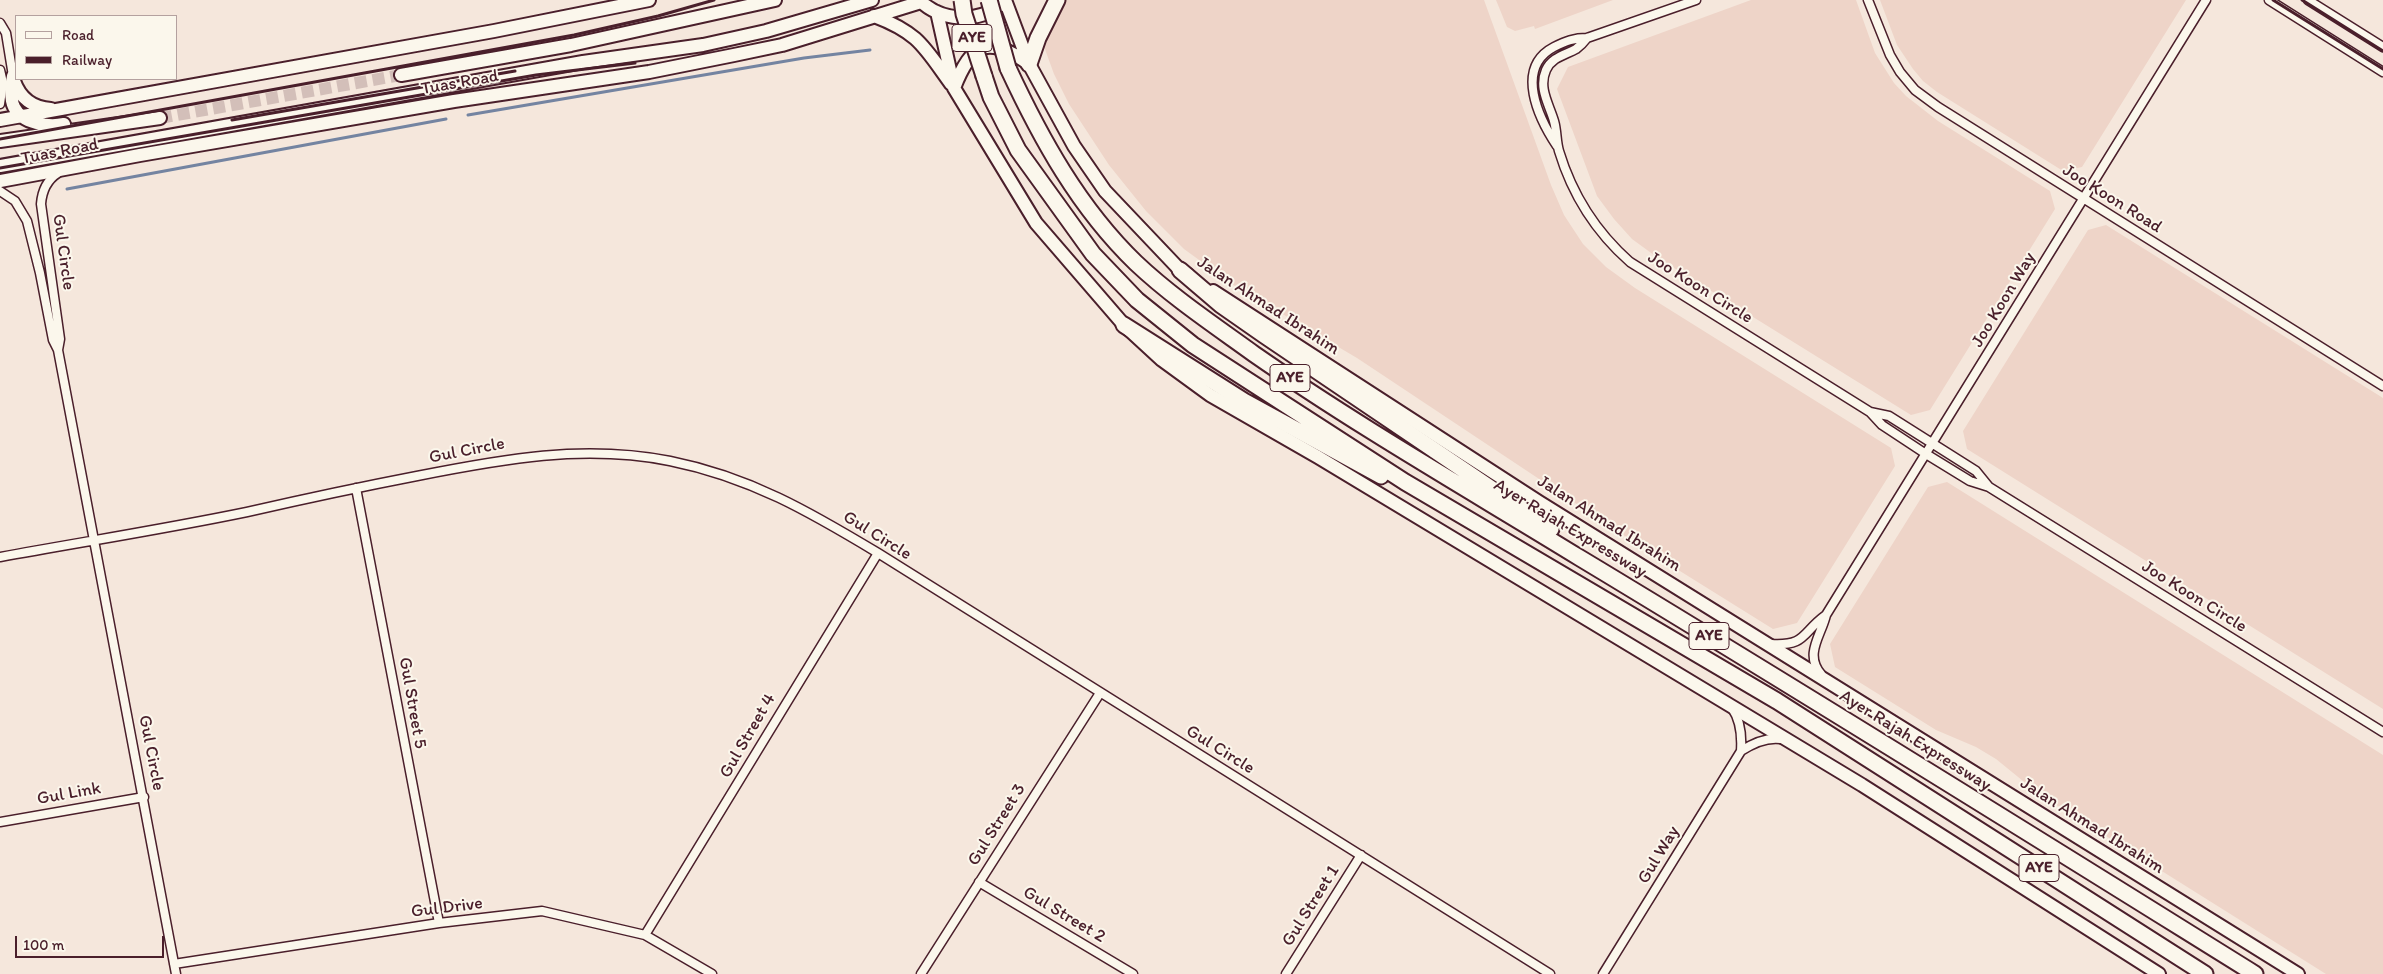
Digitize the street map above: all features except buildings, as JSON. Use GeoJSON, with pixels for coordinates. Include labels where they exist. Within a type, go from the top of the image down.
{"type":"FeatureCollection","features":[{"type":"Feature","properties":{"kind":"highway","name":"AYE"},"geometry":{"type":"LineString","coordinates":[[962,0],[964,14],[991,97],[1018,150],[1093,254],[1137,300],[1193,345],[1405,482],[1777,701],[2205,974]]}},
{"type":"Feature","properties":{"kind":"highway","name":"Ayer Rajah Expressway"},"geometry":{"type":"LineString","coordinates":[[989,0],[1008,68],[1055,161],[1104,231],[1139,266],[1204,318],[1292,380],[1381,437],[1654,602],[2254,974]]}},
{"type":"Feature","properties":{"kind":"highway"},"geometry":{"type":"LineString","coordinates":[[1029,64],[1038,38],[1056,0]]}},
{"type":"Feature","properties":{"kind":"highway"},"geometry":{"type":"LineString","coordinates":[[1180,270],[1221,305],[1520,507],[1654,602]]}},
{"type":"Feature","properties":{"kind":"highway"},"geometry":{"type":"LineString","coordinates":[[1124,325],[1244,401],[1358,465],[1386,478],[1405,482]]}},
{"type":"Feature","properties":{"kind":"main road"},"geometry":{"type":"LineString","coordinates":[[0,120],[494,31],[649,0]]}},
{"type":"Feature","properties":{"kind":"main road","name":"Tuas Road"},"geometry":{"type":"LineString","coordinates":[[401,76],[571,45],[775,0]]}},
{"type":"Feature","properties":{"kind":"main road","name":"Tuas Road"},"geometry":{"type":"LineString","coordinates":[[0,166],[583,62],[703,45],[766,31],[872,0]]}},
{"type":"Feature","properties":{"kind":"main road"},"geometry":{"type":"LineString","coordinates":[[920,1],[936,12],[956,18],[970,18],[995,9],[1006,0]]}},
{"type":"Feature","properties":{"kind":"main road","name":"Jalan Ahmad Ibrahim"},"geometry":{"type":"LineString","coordinates":[[1006,0],[1029,64],[1074,146],[1106,191],[1180,270],[1539,502],[2298,974]]}},
{"type":"Feature","properties":{"kind":"main road","name":"Tuas Road"},"geometry":{"type":"LineString","coordinates":[[0,181],[454,101],[649,72],[782,45],[920,1]]}},
{"type":"Feature","properties":{"kind":"main road"},"geometry":{"type":"LineString","coordinates":[[936,12],[954,88]]}},
{"type":"Feature","properties":{"kind":"main road"},"geometry":{"type":"LineString","coordinates":[[874,16],[899,26],[918,39],[954,88],[1036,223],[1124,325],[1162,360],[1210,395],[1318,457],[1728,703],[2159,974]]}},
{"type":"Feature","properties":{"kind":"main road"},"geometry":{"type":"LineString","coordinates":[[954,88],[966,63],[984,47],[992,45],[1012,52],[1029,64]]}},
{"type":"Feature","properties":{"kind":"main road"},"geometry":{"type":"LineString","coordinates":[[13,76],[18,92],[26,101],[46,109],[58,110]]}},
{"type":"Feature","properties":{"kind":"main road"},"geometry":{"type":"LineString","coordinates":[[13,76],[11,86],[14,107],[22,116],[40,124],[55,126],[83,121],[98,127]]}},
{"type":"Feature","properties":{"kind":"main road","name":"Tuas Road"},"geometry":{"type":"LineString","coordinates":[[0,141],[160,118]]}},
{"type":"Feature","properties":{"kind":"street","name":"Joo Koon Circle"},"geometry":{"type":"LineString","coordinates":[[1696,0],[1587,38],[1572,38],[1548,50],[1538,60],[1532,80],[1532,91],[1544,127],[1558,148],[1580,201],[1596,226],[1630,262],[1870,412],[1882,425],[1926,454],[1970,482],[1989,487],[2383,732]]}},
{"type":"Feature","properties":{"kind":"street","name":"Joo Koon Road"},"geometry":{"type":"LineString","coordinates":[[1868,0],[1890,55],[1900,72],[1915,90],[1938,108],[2383,386]]}},
{"type":"Feature","properties":{"kind":"street","name":"Joo Koon Way"},"geometry":{"type":"LineString","coordinates":[[1827,681],[1812,659],[1813,649],[1823,628],[1826,615],[2206,0]]}},
{"type":"Feature","properties":{"kind":"street"},"geometry":{"type":"LineString","coordinates":[[2269,0],[2383,72]]}},
{"type":"Feature","properties":{"kind":"street"},"geometry":{"type":"LineString","coordinates":[[2308,0],[2383,47]]}},
{"type":"Feature","properties":{"kind":"street"},"geometry":{"type":"LineString","coordinates":[[0,23],[6,33],[13,76]]}},
{"type":"Feature","properties":{"kind":"street","name":"Joo Koon Circle"},"geometry":{"type":"LineString","coordinates":[[1558,148],[1555,123],[1543,89],[1543,79],[1552,61],[1578,48],[1587,38]]}},
{"type":"Feature","properties":{"kind":"street"},"geometry":{"type":"LineString","coordinates":[[0,70],[3,83],[0,104]]}},
{"type":"Feature","properties":{"kind":"street","name":"Gul Circle"},"geometry":{"type":"LineString","coordinates":[[58,350],[60,339],[41,204],[47,184],[55,174],[66,168]]}},
{"type":"Feature","properties":{"kind":"street","name":"Gul Circle"},"geometry":{"type":"LineString","coordinates":[[0,191],[15,201],[27,220],[40,272],[53,340],[58,350],[176,974]]}},
{"type":"Feature","properties":{"kind":"street","name":"Joo Koon Circle"},"geometry":{"type":"LineString","coordinates":[[1870,412],[1889,416],[1976,471],[1989,487]]}},
{"type":"Feature","properties":{"kind":"street","name":"Gul Circle"},"geometry":{"type":"LineString","coordinates":[[94,539],[204,521],[356,488],[539,454],[629,456],[669,461],[707,470],[748,483],[792,502],[878,553],[1550,974]]}},
{"type":"Feature","properties":{"kind":"street","name":"Gul Street 5"},"geometry":{"type":"LineString","coordinates":[[356,488],[439,923]]}},
{"type":"Feature","properties":{"kind":"street"},"geometry":{"type":"LineString","coordinates":[[0,557],[94,539]]}},
{"type":"Feature","properties":{"kind":"street","name":"Gul Street 4"},"geometry":{"type":"LineString","coordinates":[[645,934],[878,553]]}},
{"type":"Feature","properties":{"kind":"street","name":"Joo Koon Way"},"geometry":{"type":"LineString","coordinates":[[1767,644],[1788,645],[1797,642],[1814,623],[1826,615]]}},
{"type":"Feature","properties":{"kind":"street","name":"Gul Street 3"},"geometry":{"type":"LineString","coordinates":[[921,974],[1100,693]]}},
{"type":"Feature","properties":{"kind":"street"},"geometry":{"type":"LineString","coordinates":[[1728,703],[1736,714],[1742,733],[1741,752]]}},
{"type":"Feature","properties":{"kind":"street","name":"Gul Way"},"geometry":{"type":"LineString","coordinates":[[1603,974],[1741,752],[1750,745],[1766,739],[1788,740]]}},
{"type":"Feature","properties":{"kind":"street","name":"Gul Link"},"geometry":{"type":"LineString","coordinates":[[0,822],[144,797]]}},
{"type":"Feature","properties":{"kind":"street","name":"Gul Street 1"},"geometry":{"type":"LineString","coordinates":[[1286,974],[1362,855]]}},
{"type":"Feature","properties":{"kind":"street","name":"Gul Street 2"},"geometry":{"type":"LineString","coordinates":[[979,882],[1133,974]]}},
{"type":"Feature","properties":{"kind":"street","name":"Gul Drive"},"geometry":{"type":"LineString","coordinates":[[174,964],[439,923],[542,911],[645,934],[712,974]]}},
{"type":"Feature","properties":{"kind":"shaded area"},"geometry":{"type":"Polygon","coordinates":[[[1065,0],[1484,0],[1551,185],[1564,215],[1583,244],[1606,267],[1635,288],[1891,448],[1895,466],[1797,623],[1773,629],[1643,548],[1357,358],[1235,286],[1184,249],[1146,211],[1109,165],[1069,104],[1054,74],[1042,41],[1065,0]]]}},
{"type":"Feature","properties":{"kind":"shaded area"},"geometry":{"type":"Polygon","coordinates":[[[1496,0],[1613,0],[1535,29],[1534,26],[1515,31],[1507,27],[1496,0]]]}},
{"type":"Feature","properties":{"kind":"shaded area"},"geometry":{"type":"Polygon","coordinates":[[[1751,0],[1856,0],[1875,53],[1894,83],[1906,96],[1938,121],[2050,191],[2055,209],[1930,410],[1911,415],[1658,258],[1632,239],[1597,196],[1557,89],[1568,67],[1751,0]]]}},
{"type":"Feature","properties":{"kind":"shaded area"},"geometry":{"type":"Polygon","coordinates":[[[1880,0],[2186,0],[2082,167],[2063,171],[1937,92],[1923,81],[1897,45],[1880,0]]]}},
{"type":"Feature","properties":{"kind":"shaded area"},"geometry":{"type":"Polygon","coordinates":[[[2106,225],[2383,398],[2383,709],[1967,449],[1963,431],[2088,230],[2106,225]]]}},
{"type":"Feature","properties":{"kind":"shaded area"},"geometry":{"type":"Polygon","coordinates":[[[1947,482],[2383,755],[2383,974],[2326,974],[2039,794],[1996,759],[1976,747],[1936,730],[1835,667],[1830,644],[1928,487],[1947,482]]]}},
{"type":"Feature","properties":{"kind":"waterway"},"geometry":{"type":"LineString","coordinates":[[468,115],[804,58],[870,50]]}},
{"type":"Feature","properties":{"kind":"waterway"},"geometry":{"type":"LineString","coordinates":[[67,189],[446,119]]}},
{"type":"Feature","properties":{"kind":"tunnel"},"geometry":{"type":"LineString","coordinates":[[160,118],[401,75]]}},
{"type":"Feature","properties":{"kind":"railway"},"geometry":{"type":"LineString","coordinates":[[0,139],[574,35],[658,16],[714,0]]}},
{"type":"Feature","properties":{"kind":"railway"},"geometry":{"type":"LineString","coordinates":[[2273,0],[2383,69]]}},
{"type":"Feature","properties":{"kind":"railway"},"geometry":{"type":"LineString","coordinates":[[2302,0],[2383,51]]}},
{"type":"Feature","properties":{"kind":"railway"},"geometry":{"type":"LineString","coordinates":[[0,168],[536,75],[635,63]]}},
{"type":"Feature","properties":{"kind":"railway"},"geometry":{"type":"LineString","coordinates":[[232,120],[515,71]]}}]}
